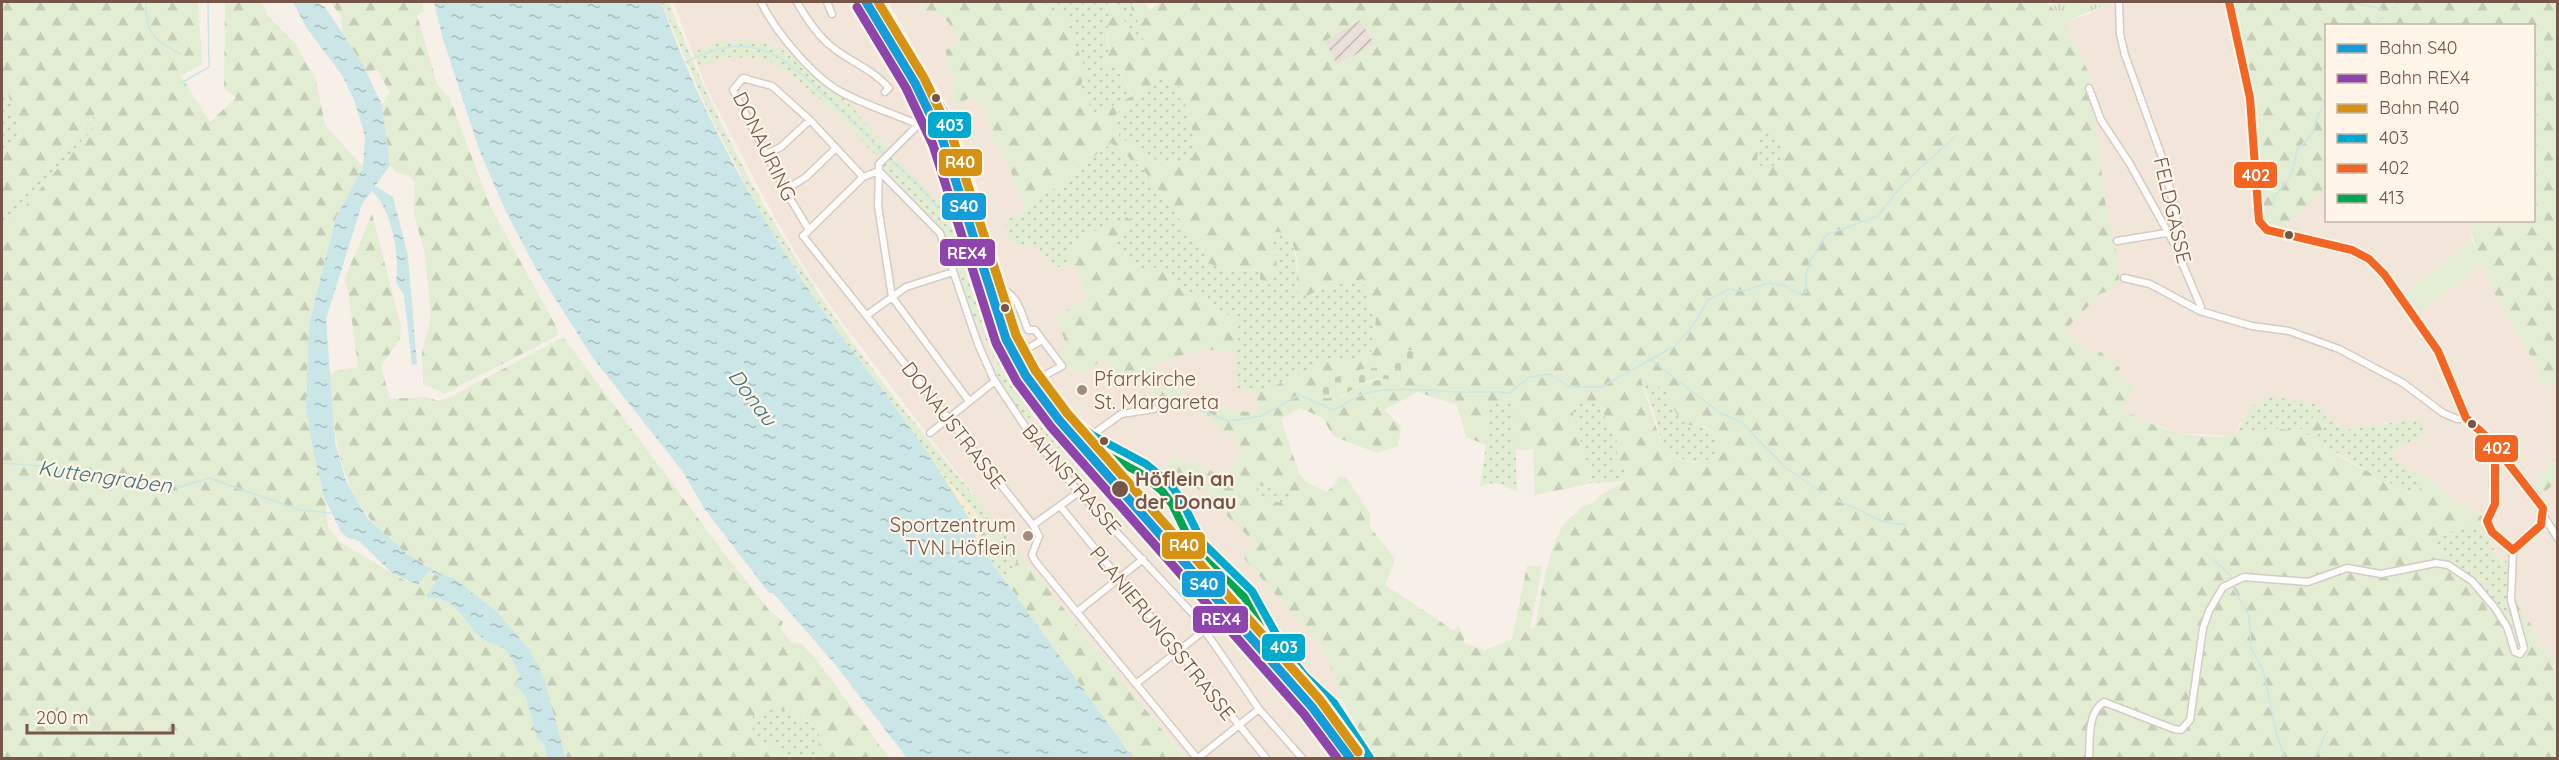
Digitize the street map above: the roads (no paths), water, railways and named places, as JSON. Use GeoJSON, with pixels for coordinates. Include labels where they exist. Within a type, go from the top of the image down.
{"type":"FeatureCollection","features":[{"type":"Feature","properties":{"kind":"main road"},"geometry":{"type":"LineString","coordinates":[[881,2],[943,109],[966,170],[1014,334],[1038,379],[1062,409],[1092,435],[1146,464],[1164,478],[1181,499],[1208,551],[1252,591],[1286,652],[1305,676],[1335,703],[1370,759]]}},
{"type":"Feature","properties":{"kind":"street"},"geometry":{"type":"LineString","coordinates":[[761,2],[770,20],[809,65],[831,84],[885,113],[919,125]]}},
{"type":"Feature","properties":{"kind":"street"},"geometry":{"type":"LineString","coordinates":[[797,2],[812,26],[830,46],[875,72],[889,88],[885,92]]}},
{"type":"Feature","properties":{"kind":"street"},"geometry":{"type":"LineString","coordinates":[[827,2],[832,14]]}},
{"type":"Feature","properties":{"kind":"street","name":"FELDGASSE"},"geometry":{"type":"LineString","coordinates":[[2119,2],[2120,34],[2125,55],[2168,179],[2182,244],[2181,256],[2201,307],[2200,311]]}},
{"type":"Feature","properties":{"kind":"street"},"geometry":{"type":"LineString","coordinates":[[2229,2],[2250,98],[2259,221],[2267,230],[2340,246],[2377,265],[2438,351],[2466,418],[2482,431],[2537,497],[2544,516],[2558,538]]}},
{"type":"Feature","properties":{"kind":"street","name":"DONAURING"},"geometry":{"type":"LineString","coordinates":[[809,230],[785,190],[733,90],[740,80],[743,78],[772,86],[810,120],[864,177]]}},
{"type":"Feature","properties":{"kind":"street"},"geometry":{"type":"LineString","coordinates":[[2089,87],[2100,120],[2130,164],[2166,233],[2181,256]]}},
{"type":"Feature","properties":{"kind":"street"},"geometry":{"type":"LineString","coordinates":[[809,230],[864,177],[879,172],[926,117],[943,109]]}},
{"type":"Feature","properties":{"kind":"street"},"geometry":{"type":"LineString","coordinates":[[926,117],[956,190]]}},
{"type":"Feature","properties":{"kind":"street"},"geometry":{"type":"LineString","coordinates":[[766,154],[781,147],[810,120]]}},
{"type":"Feature","properties":{"kind":"street"},"geometry":{"type":"LineString","coordinates":[[785,190],[806,177],[836,148]]}},
{"type":"Feature","properties":{"kind":"street"},"geometry":{"type":"LineString","coordinates":[[879,172],[883,252],[891,297],[969,401]]}},
{"type":"Feature","properties":{"kind":"street","name":"BAHNSTRASSE"},"geometry":{"type":"LineString","coordinates":[[879,172],[938,230],[978,345],[995,381],[1035,441],[1079,492],[1194,615],[1259,709],[1302,759]]}},
{"type":"Feature","properties":{"kind":"street","name":"DONAUSTRASSE"},"geometry":{"type":"LineString","coordinates":[[809,230],[803,236],[1034,525]]}},
{"type":"Feature","properties":{"kind":"street"},"geometry":{"type":"LineString","coordinates":[[2117,241],[2166,233]]}},
{"type":"Feature","properties":{"kind":"street"},"geometry":{"type":"LineString","coordinates":[[867,315],[906,287],[953,272]]}},
{"type":"Feature","properties":{"kind":"street"},"geometry":{"type":"LineString","coordinates":[[2124,278],[2150,284],[2200,311],[2252,326],[2309,337],[2391,376],[2443,413],[2457,419],[2466,418]]}},
{"type":"Feature","properties":{"kind":"street"},"geometry":{"type":"LineString","coordinates":[[999,289],[1008,290],[1014,296],[1028,330]]}},
{"type":"Feature","properties":{"kind":"street"},"geometry":{"type":"LineString","coordinates":[[1014,334],[1035,330],[1062,366],[1038,379]]}},
{"type":"Feature","properties":{"kind":"street"},"geometry":{"type":"LineString","coordinates":[[1022,352],[1042,340]]}},
{"type":"Feature","properties":{"kind":"street"},"geometry":{"type":"LineString","coordinates":[[930,433],[995,381]]}},
{"type":"Feature","properties":{"kind":"street"},"geometry":{"type":"LineString","coordinates":[[1092,435],[1121,414],[1154,409]]}},
{"type":"Feature","properties":{"kind":"street"},"geometry":{"type":"LineString","coordinates":[[2495,449],[2493,483],[2495,504],[2487,521],[2492,532],[2513,550]]}},
{"type":"Feature","properties":{"kind":"street"},"geometry":{"type":"LineString","coordinates":[[1079,492],[1034,525],[1039,536],[1032,555],[1197,759],[1259,709]]}},
{"type":"Feature","properties":{"kind":"street","name":"PLANIERUNGSSTRASSE"},"geometry":{"type":"LineString","coordinates":[[1060,506],[1266,759]]}},
{"type":"Feature","properties":{"kind":"street"},"geometry":{"type":"LineString","coordinates":[[2089,759],[2093,716],[2096,708],[2104,702],[2175,729],[2181,730],[2186,726],[2190,720],[2203,628],[2217,597],[2233,581],[2244,577],[2308,582],[2347,568],[2381,574],[2436,562],[2448,565],[2472,581],[2495,608],[2507,627],[2513,650],[2520,654],[2524,645],[2511,600],[2513,550],[2519,542],[2541,525],[2544,516]]}},
{"type":"Feature","properties":{"kind":"street"},"geometry":{"type":"LineString","coordinates":[[1194,615],[1208,615],[1229,625],[1238,620],[1242,609],[1198,558],[1194,549],[1199,537]]}},
{"type":"Feature","properties":{"kind":"street"},"geometry":{"type":"LineString","coordinates":[[1198,558],[1205,557],[1208,551]]}},
{"type":"Feature","properties":{"kind":"street"},"geometry":{"type":"LineString","coordinates":[[1077,612],[1143,559]]}},
{"type":"Feature","properties":{"kind":"street"},"geometry":{"type":"LineString","coordinates":[[1137,683],[1205,630]]}},
{"type":"Feature","properties":{"kind":"water"},"geometry":{"type":"Polygon","coordinates":[[[293,2],[316,2],[325,7],[362,63],[382,105],[390,165],[375,186],[393,197],[408,256],[417,364],[412,365],[404,295],[396,282],[397,259],[393,234],[385,209],[372,191],[362,204],[326,319],[335,442],[346,481],[368,519],[407,554],[440,574],[455,579],[496,611],[529,649],[544,679],[566,758],[547,758],[544,744],[537,738],[526,697],[515,685],[520,676],[506,651],[486,641],[446,601],[426,596],[439,577],[429,570],[418,585],[392,573],[359,541],[348,538],[341,532],[325,499],[306,408],[309,324],[336,217],[363,167],[365,136],[354,100],[342,75],[306,27],[293,2]]]}},
{"type":"Feature","properties":{"kind":"water","name":"Donau"},"geometry":{"type":"Polygon","coordinates":[[[434,2],[661,2],[691,78],[709,116],[748,190],[790,261],[825,314],[930,457],[974,526],[976,540],[1133,758],[907,758],[834,663],[773,593],[769,593],[704,508],[683,472],[593,358],[534,265],[506,212],[480,152],[443,39],[434,2]]]}},
{"type":"Feature","properties":{"kind":"waterway"},"geometry":{"type":"LineString","coordinates":[[146,2],[146,13],[153,35],[181,54]]}},
{"type":"Feature","properties":{"kind":"waterway"},"geometry":{"type":"LineString","coordinates":[[181,83],[209,67],[208,2]]}},
{"type":"Feature","properties":{"kind":"waterway"},"geometry":{"type":"LineString","coordinates":[[2348,2],[2382,9]]}},
{"type":"Feature","properties":{"kind":"waterway"},"geometry":{"type":"LineString","coordinates":[[2392,9],[2400,2]]}},
{"type":"Feature","properties":{"kind":"waterway"},"geometry":{"type":"LineString","coordinates":[[2376,24],[2385,16]]}},
{"type":"Feature","properties":{"kind":"waterway"},"geometry":{"type":"LineString","coordinates":[[684,63],[707,53],[744,46],[760,49],[776,56],[806,78],[883,153]]}},
{"type":"Feature","properties":{"kind":"waterway"},"geometry":{"type":"LineString","coordinates":[[2273,204],[2274,197],[2288,180],[2297,150],[2313,133],[2317,117],[2325,104]]}},
{"type":"Feature","properties":{"kind":"waterway"},"geometry":{"type":"LineString","coordinates":[[1158,406],[1190,407],[1229,421],[1261,416],[1299,395],[1333,410],[1370,392],[1416,390],[1509,393],[1530,377],[1550,374],[1571,388],[1603,386],[1675,346],[1692,327],[1708,300],[1729,289],[1744,291],[1768,283],[1786,286],[1798,294],[1806,292],[1806,275],[1810,261],[1826,235],[1878,216],[1901,186],[1954,137]]}},
{"type":"Feature","properties":{"kind":"waterway"},"geometry":{"type":"LineString","coordinates":[[892,161],[917,183],[959,233],[997,346],[1013,376],[1045,416]]}},
{"type":"Feature","properties":{"kind":"waterway"},"geometry":{"type":"LineString","coordinates":[[1650,359],[1720,413],[1741,422],[1785,467],[1822,493]]}},
{"type":"Feature","properties":{"kind":"waterway"},"geometry":{"type":"LineString","coordinates":[[1113,416],[1139,406],[1149,405]]}},
{"type":"Feature","properties":{"kind":"waterway","name":"Kuttengraben"},"geometry":{"type":"LineString","coordinates":[[2,463],[90,470],[180,487],[209,478],[300,510],[331,513]]}},
{"type":"Feature","properties":{"kind":"waterway"},"geometry":{"type":"LineString","coordinates":[[1837,500],[1884,522],[1907,525]]}},
{"type":"Feature","properties":{"kind":"waterway"},"geometry":{"type":"LineString","coordinates":[[2213,559],[2232,577]]}},
{"type":"Feature","properties":{"kind":"waterway"},"geometry":{"type":"LineString","coordinates":[[2232,586],[2249,616],[2251,648],[2263,670],[2277,735],[2285,758]]}},
{"type":"Feature","properties":{"kind":"waterway"},"geometry":{"type":"LineString","coordinates":[[2315,758],[2327,731]]}},
{"type":"Feature","properties":{"kind":"rail line","name":"S40"},"geometry":{"type":"LineString","coordinates":[[866,2],[915,83],[943,141],[1006,339],[1026,376],[1059,420],[1312,707],[1350,758]]}},
{"type":"Feature","properties":{"kind":"rail line","name":"R40"},"geometry":{"type":"LineString","coordinates":[[878,2],[924,78],[952,136],[1016,335],[1035,370],[1067,413],[1320,700],[1358,752]]}},
{"type":"Feature","properties":{"kind":"rail line","name":"REX4"},"geometry":{"type":"LineString","coordinates":[[857,7],[906,88],[933,145],[996,343],[1017,382],[1051,427],[1304,714],[1337,758]]}},
{"type":"Feature","properties":{"kind":"place","name":"Pfarrkirche St. Margareta"},"geometry":{"type":"Point","coordinates":[1082,390]}},
{"type":"Feature","properties":{"kind":"place","name":"Höflein an der Donau"},"geometry":{"type":"Point","coordinates":[1120,489]}},
{"type":"Feature","properties":{"kind":"place","name":"Sportzentrum TVN Höflein"},"geometry":{"type":"Point","coordinates":[1028,536]}}]}
